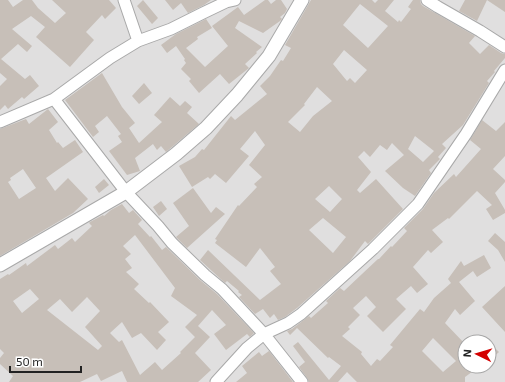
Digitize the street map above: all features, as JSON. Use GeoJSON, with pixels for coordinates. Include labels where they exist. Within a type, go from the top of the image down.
{"type":"FeatureCollection","features":[{"type":"Feature","properties":{"kind":"street"},"geometry":{"type":"LineString","coordinates":[[124,0],[138,41]]}},
{"type":"Feature","properties":{"kind":"street"},"geometry":{"type":"LineString","coordinates":[[0,122],[54,99],[110,58],[138,41],[171,29],[226,2],[235,0]]}},
{"type":"Feature","properties":{"kind":"street"},"geometry":{"type":"LineString","coordinates":[[0,265],[126,192],[182,149],[206,128],[237,95],[269,56],[302,0]]}},
{"type":"Feature","properties":{"kind":"street"},"geometry":{"type":"LineString","coordinates":[[427,0],[505,47]]}},
{"type":"Feature","properties":{"kind":"street"},"geometry":{"type":"LineString","coordinates":[[216,382],[247,348],[264,334],[288,323],[301,314],[373,249],[418,204],[466,134],[505,70]]}},
{"type":"Feature","properties":{"kind":"street"},"geometry":{"type":"LineString","coordinates":[[54,99],[126,192],[172,243],[205,275],[222,289],[264,334],[302,382]]}},
{"type":"Feature","properties":{"kind":"shaded area"},"geometry":{"type":"Polygon","coordinates":[[[0,0],[505,0],[505,382],[0,382],[0,0]]]}},
{"type":"Feature","properties":{"kind":"building"},"geometry":{"type":"Polygon","coordinates":[[[0,0],[8,0],[13,7],[23,0],[32,0],[38,8],[55,23],[66,13],[52,0],[109,0],[116,8],[105,19],[102,15],[86,32],[94,40],[70,67],[36,37],[45,27],[31,16],[12,29],[32,46],[27,52],[18,44],[1,59],[25,79],[30,75],[39,86],[24,99],[22,97],[8,109],[5,105],[0,110],[0,86],[7,79],[0,73],[0,0]]]}},
{"type":"Feature","properties":{"kind":"building"},"geometry":{"type":"Polygon","coordinates":[[[143,0],[158,18],[152,24],[137,6],[143,0]]]}},
{"type":"Feature","properties":{"kind":"building"},"geometry":{"type":"Polygon","coordinates":[[[165,0],[211,0],[188,13],[181,3],[173,10],[165,0]]]}},
{"type":"Feature","properties":{"kind":"building"},"geometry":{"type":"Polygon","coordinates":[[[265,0],[268,0],[271,4],[276,0],[281,0],[287,9],[280,17],[282,19],[280,21],[263,33],[239,21],[235,28],[262,47],[245,64],[249,68],[229,84],[220,74],[199,93],[189,81],[191,79],[181,69],[186,63],[176,46],[167,53],[161,45],[176,34],[206,19],[212,28],[197,37],[198,39],[186,48],[205,67],[228,46],[212,26],[238,7],[244,15],[265,0]]]}},
{"type":"Feature","properties":{"kind":"building"},"geometry":{"type":"Polygon","coordinates":[[[311,0],[372,0],[375,3],[378,0],[394,0],[385,11],[398,22],[399,20],[401,22],[411,9],[408,7],[413,0],[420,0],[423,6],[475,36],[469,43],[480,54],[489,45],[505,54],[505,58],[487,81],[489,83],[463,125],[442,144],[446,148],[438,157],[440,159],[429,170],[431,173],[415,196],[403,188],[385,171],[404,155],[392,143],[387,150],[380,145],[370,157],[364,151],[358,157],[371,172],[357,190],[360,193],[376,179],[403,209],[368,244],[365,241],[350,261],[297,308],[285,317],[278,320],[274,314],[270,318],[263,309],[255,314],[239,297],[242,295],[238,292],[239,291],[227,281],[225,283],[200,260],[208,250],[260,300],[281,284],[270,271],[275,267],[260,248],[246,267],[215,243],[217,240],[215,239],[238,205],[239,206],[257,187],[254,184],[262,177],[249,165],[265,145],[255,131],[240,149],[249,156],[226,183],[215,174],[210,179],[208,177],[192,187],[179,166],[195,157],[202,149],[204,150],[231,116],[235,120],[267,94],[260,86],[270,76],[281,60],[283,61],[291,48],[285,45],[311,0]],[[360,4],[343,25],[368,48],[388,26],[360,4]],[[344,50],[333,64],[347,81],[350,78],[355,83],[367,70],[344,50]],[[317,87],[304,104],[305,105],[288,122],[300,132],[313,116],[332,101],[317,87]],[[415,136],[408,149],[423,162],[434,151],[415,136]],[[329,186],[315,199],[330,212],[342,199],[329,186]],[[323,218],[309,230],[333,253],[346,237],[323,218]]]}},
{"type":"Feature","properties":{"kind":"building"},"geometry":{"type":"Polygon","coordinates":[[[465,0],[487,0],[477,21],[459,11],[465,0]]]}},
{"type":"Feature","properties":{"kind":"building"},"geometry":{"type":"Polygon","coordinates":[[[487,0],[505,0],[505,12],[487,0]]]}},
{"type":"Feature","properties":{"kind":"building"},"geometry":{"type":"Polygon","coordinates":[[[102,73],[122,107],[135,123],[129,128],[139,143],[162,122],[154,115],[170,97],[180,106],[185,101],[192,107],[187,113],[199,124],[166,152],[161,146],[157,150],[153,144],[135,158],[140,171],[127,175],[109,151],[122,142],[118,136],[121,134],[107,116],[95,126],[99,132],[93,137],[65,100],[102,73]]]}},
{"type":"Feature","properties":{"kind":"building"},"geometry":{"type":"Polygon","coordinates":[[[144,83],[152,93],[139,104],[132,96],[144,83]]]}},
{"type":"Feature","properties":{"kind":"building"},"geometry":{"type":"Polygon","coordinates":[[[48,109],[58,122],[49,130],[57,143],[58,142],[63,148],[75,140],[83,152],[46,178],[55,191],[68,178],[88,199],[73,213],[0,256],[0,129],[26,119],[29,124],[48,109]],[[23,169],[10,178],[11,180],[8,182],[19,199],[36,188],[23,169]]]}},
{"type":"Feature","properties":{"kind":"building"},"geometry":{"type":"Polygon","coordinates":[[[482,120],[496,131],[505,122],[505,156],[493,169],[505,180],[505,182],[495,193],[505,210],[505,213],[493,220],[486,209],[492,205],[477,191],[449,219],[448,218],[432,230],[443,242],[431,253],[428,250],[413,267],[428,284],[417,293],[411,286],[396,299],[406,309],[383,332],[367,316],[376,307],[366,296],[353,308],[360,315],[348,327],[350,329],[342,336],[362,352],[361,354],[371,366],[377,359],[380,361],[393,347],[390,345],[420,309],[424,312],[434,298],[451,283],[448,279],[461,261],[464,266],[484,255],[491,268],[477,277],[473,271],[459,282],[475,301],[460,315],[455,309],[445,323],[457,336],[457,374],[469,374],[465,377],[465,382],[357,382],[347,372],[338,382],[309,382],[299,367],[305,362],[293,346],[298,342],[329,380],[341,366],[329,357],[328,358],[297,328],[290,335],[287,331],[309,316],[311,318],[328,303],[326,301],[340,288],[344,291],[391,246],[392,247],[407,231],[404,228],[423,209],[434,193],[454,174],[456,177],[481,149],[470,140],[482,120]],[[433,338],[422,351],[443,372],[456,361],[433,338]]]}},
{"type":"Feature","properties":{"kind":"building"},"geometry":{"type":"Polygon","coordinates":[[[104,179],[109,185],[99,193],[95,187],[104,179]]]}},
{"type":"Feature","properties":{"kind":"building"},"geometry":{"type":"Polygon","coordinates":[[[193,188],[211,213],[216,207],[225,214],[187,248],[176,237],[189,226],[173,203],[193,188]]]}},
{"type":"Feature","properties":{"kind":"building"},"geometry":{"type":"Polygon","coordinates":[[[161,201],[167,209],[159,216],[153,207],[161,201]]]}},
{"type":"Feature","properties":{"kind":"building"},"geometry":{"type":"Polygon","coordinates":[[[122,204],[129,213],[133,210],[142,220],[138,224],[150,237],[151,236],[162,250],[166,247],[200,280],[217,294],[254,333],[250,337],[247,334],[226,350],[214,334],[226,325],[212,310],[198,326],[210,337],[195,353],[211,370],[198,382],[127,382],[122,371],[101,381],[97,374],[80,382],[9,382],[13,376],[0,364],[0,358],[4,353],[0,349],[0,279],[8,274],[9,275],[26,263],[27,266],[55,245],[58,249],[72,238],[75,242],[92,226],[89,223],[90,222],[103,215],[104,216],[122,204]],[[135,235],[123,246],[131,254],[125,259],[132,268],[126,272],[139,284],[134,289],[149,303],[150,302],[169,322],[158,332],[166,340],[157,350],[141,333],[132,338],[122,322],[110,333],[119,342],[122,340],[140,375],[155,362],[162,370],[181,353],[180,352],[195,337],[185,327],[197,315],[171,296],[175,288],[135,235]],[[30,289],[13,301],[22,313],[39,299],[30,289]],[[87,297],[72,312],[60,299],[47,310],[98,350],[102,346],[85,327],[100,311],[87,297]]]}},
{"type":"Feature","properties":{"kind":"building"},"geometry":{"type":"Polygon","coordinates":[[[495,233],[505,242],[505,262],[498,250],[488,241],[495,233]]]}},
{"type":"Feature","properties":{"kind":"building"},"geometry":{"type":"Polygon","coordinates":[[[505,286],[505,332],[482,307],[505,286]]]}},
{"type":"Feature","properties":{"kind":"building"},"geometry":{"type":"Polygon","coordinates":[[[269,351],[293,382],[236,382],[247,373],[242,366],[259,352],[262,356],[269,351]]]}}]}
